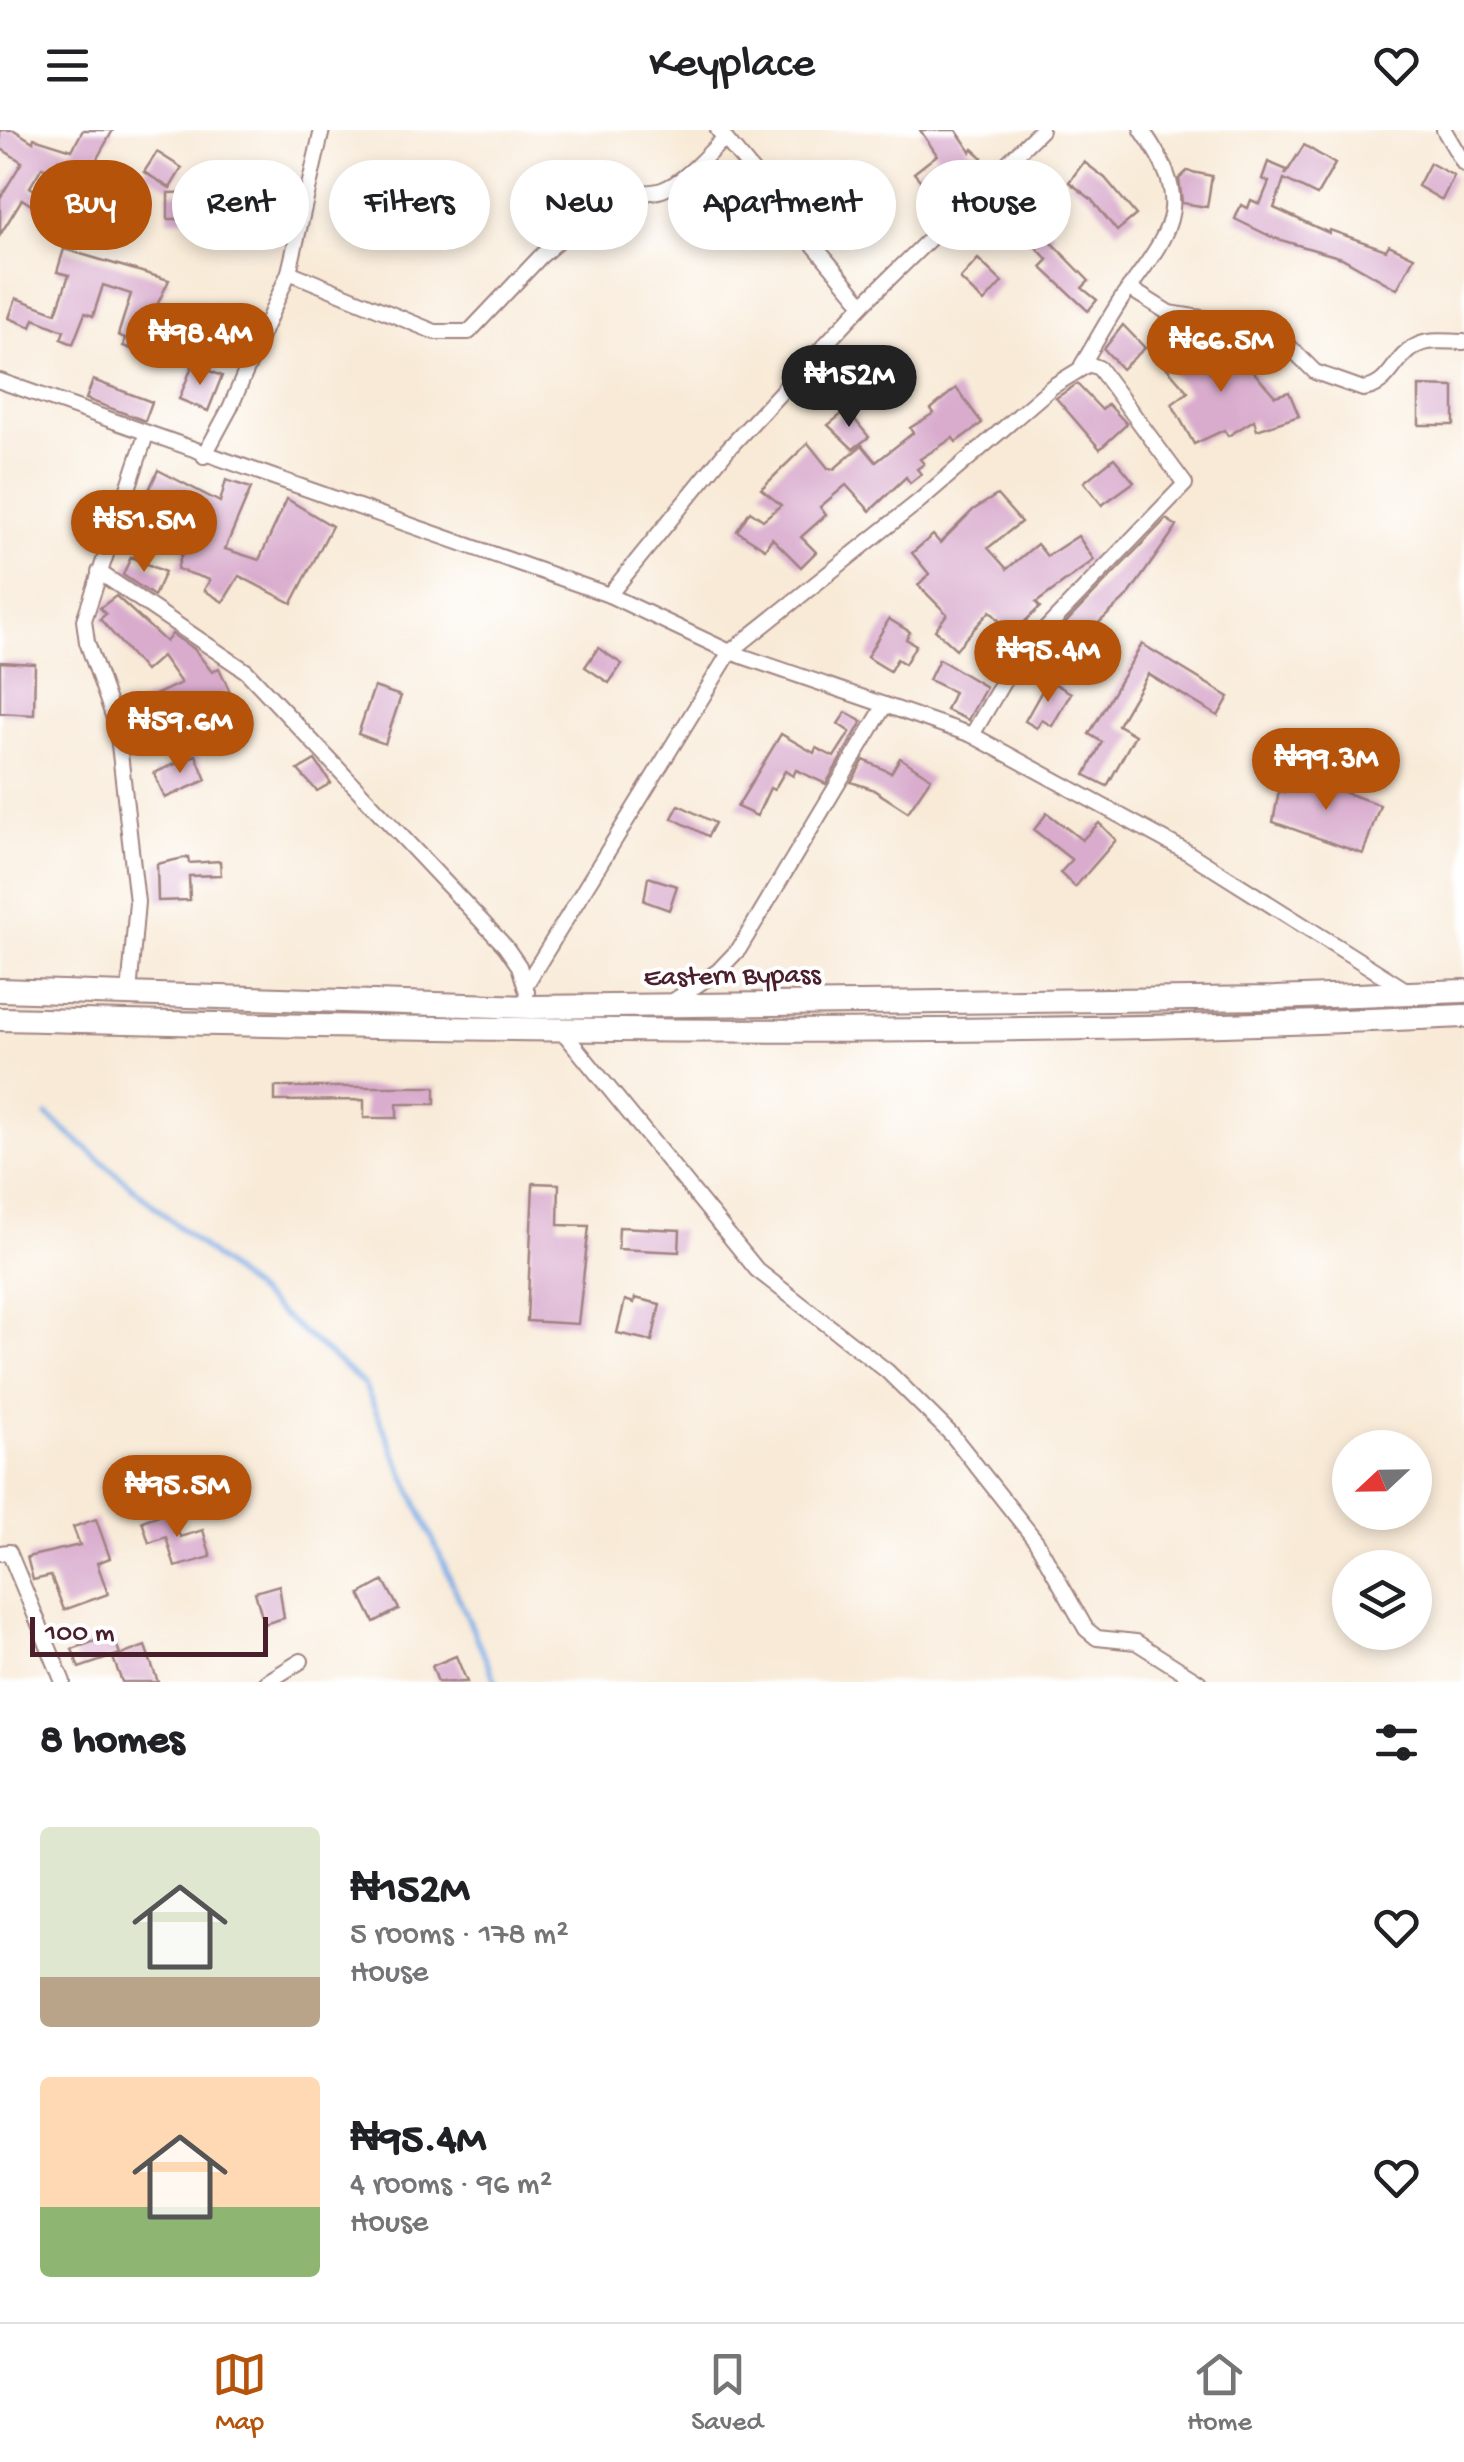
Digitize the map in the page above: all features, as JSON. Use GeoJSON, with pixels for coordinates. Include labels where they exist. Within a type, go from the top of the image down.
{"type":"FeatureCollection","features":[{"type":"Feature","properties":{"kind":"highway","name":"Eastern Bypass"},"geometry":{"type":"LineString","coordinates":[[0,990],[528,997],[670,1004],[1412,994],[1464,990]]}},
{"type":"Feature","properties":{"kind":"highway","name":"Eastern Bypass"},"geometry":{"type":"LineString","coordinates":[[0,1019],[564,1032],[1280,1025],[1464,1016]]}},
{"type":"Feature","properties":{"kind":"street"},"geometry":{"type":"LineString","coordinates":[[204,456],[230,408],[289,272],[322,130]]}},
{"type":"Feature","properties":{"kind":"street"},"geometry":{"type":"LineString","coordinates":[[609,595],[727,450],[864,304],[1041,130]]}},
{"type":"Feature","properties":{"kind":"street"},"geometry":{"type":"LineString","coordinates":[[528,997],[730,652],[1082,366],[1128,288],[1159,252],[1174,220],[1169,182],[1142,130]]}},
{"type":"Feature","properties":{"kind":"street"},"geometry":{"type":"LineString","coordinates":[[1444,130],[1464,164]]}},
{"type":"Feature","properties":{"kind":"street"},"geometry":{"type":"LineString","coordinates":[[289,272],[435,332],[468,332],[540,258],[607,198],[620,192],[658,192],[672,185],[721,134],[864,304]]}},
{"type":"Feature","properties":{"kind":"street"},"geometry":{"type":"LineString","coordinates":[[1128,288],[1169,313],[1272,329],[1314,372],[1363,389],[1384,381],[1414,346],[1428,341],[1464,342]]}},
{"type":"Feature","properties":{"kind":"street"},"geometry":{"type":"LineString","coordinates":[[972,734],[1016,660],[1185,484],[1099,368],[1082,366]]}},
{"type":"Feature","properties":{"kind":"street"},"geometry":{"type":"LineString","coordinates":[[0,381],[204,456],[609,595],[730,652],[972,734],[1187,852],[1412,994]]}},
{"type":"Feature","properties":{"kind":"street"},"geometry":{"type":"LineString","coordinates":[[129,994],[136,902],[118,727],[84,620],[146,435]]}},
{"type":"Feature","properties":{"kind":"street"},"geometry":{"type":"LineString","coordinates":[[99,572],[246,671],[505,946],[519,966],[528,997]]}},
{"type":"Feature","properties":{"kind":"street"},"geometry":{"type":"LineString","coordinates":[[670,1004],[718,971],[740,949],[885,705]]}},
{"type":"Feature","properties":{"kind":"street"},"geometry":{"type":"LineString","coordinates":[[564,1032],[757,1270],[887,1370],[952,1436],[1036,1541],[1086,1629],[1097,1638],[1136,1642],[1199,1682]]}},
{"type":"Feature","properties":{"kind":"street"},"geometry":{"type":"LineString","coordinates":[[0,1553],[9,1552],[62,1682]]}},
{"type":"Feature","properties":{"kind":"street"},"geometry":{"type":"LineString","coordinates":[[267,1682],[301,1661]]}},
{"type":"Feature","properties":{"kind":"building"},"geometry":{"type":"Polygon","coordinates":[[[0,130],[14,130],[33,142],[34,138],[72,150],[83,130],[113,130],[96,160],[30,160],[30,204],[22,199],[0,235],[0,198],[22,162],[0,148],[0,130]]]}},
{"type":"Feature","properties":{"kind":"building"},"geometry":{"type":"Polygon","coordinates":[[[920,130],[956,130],[971,152],[973,149],[982,157],[931,160],[937,155],[920,130]]]}},
{"type":"Feature","properties":{"kind":"building"},"geometry":{"type":"Polygon","coordinates":[[[1304,145],[1335,164],[1317,195],[1284,179],[1274,208],[1329,233],[1330,230],[1386,250],[1389,245],[1414,257],[1397,289],[1342,258],[1274,238],[1235,219],[1241,205],[1248,208],[1251,200],[1260,204],[1269,182],[1262,179],[1268,162],[1287,170],[1285,175],[1304,145]]]}},
{"type":"Feature","properties":{"kind":"building"},"geometry":{"type":"Polygon","coordinates":[[[157,152],[172,162],[170,188],[152,177],[152,160],[157,152]]]}},
{"type":"Feature","properties":{"kind":"building"},"geometry":{"type":"Polygon","coordinates":[[[1084,162],[1105,178],[1136,215],[1117,231],[1071,179],[1084,162]]]}},
{"type":"Feature","properties":{"kind":"building"},"geometry":{"type":"Polygon","coordinates":[[[1430,163],[1454,176],[1442,200],[1418,186],[1430,163]]]}},
{"type":"Feature","properties":{"kind":"building"},"geometry":{"type":"Polygon","coordinates":[[[1187,171],[1212,176],[1207,207],[1182,203],[1179,179],[1187,171]]]}},
{"type":"Feature","properties":{"kind":"building"},"geometry":{"type":"Polygon","coordinates":[[[168,193],[172,193],[172,219],[168,219],[168,193]]]}},
{"type":"Feature","properties":{"kind":"building"},"geometry":{"type":"Polygon","coordinates":[[[64,250],[67,250],[169,280],[151,318],[187,330],[179,350],[154,339],[151,346],[137,341],[134,350],[123,346],[125,338],[118,335],[131,294],[103,285],[93,316],[85,313],[73,344],[61,339],[64,331],[34,319],[31,327],[9,318],[16,298],[56,313],[69,275],[57,272],[64,250]]]}},
{"type":"Feature","properties":{"kind":"building"},"geometry":{"type":"Polygon","coordinates":[[[1039,250],[1059,250],[1089,281],[1082,288],[1097,300],[1088,311],[1041,267],[1048,260],[1039,250]]]}},
{"type":"Feature","properties":{"kind":"building"},"geometry":{"type":"Polygon","coordinates":[[[978,259],[1002,282],[984,302],[960,279],[978,259]]]}},
{"type":"Feature","properties":{"kind":"building"},"geometry":{"type":"Polygon","coordinates":[[[1123,325],[1145,348],[1122,369],[1104,349],[1123,325]]]}},
{"type":"Feature","properties":{"kind":"building"},"geometry":{"type":"Polygon","coordinates":[[[1175,332],[1217,380],[1241,358],[1275,396],[1289,392],[1299,416],[1257,430],[1254,420],[1228,436],[1224,430],[1194,444],[1172,404],[1188,392],[1153,352],[1175,332]]]}},
{"type":"Feature","properties":{"kind":"building"},"geometry":{"type":"Polygon","coordinates":[[[193,364],[222,376],[208,411],[179,399],[193,364]]]}},
{"type":"Feature","properties":{"kind":"building"},"geometry":{"type":"Polygon","coordinates":[[[93,380],[152,402],[145,421],[86,399],[93,380]]]}},
{"type":"Feature","properties":{"kind":"building"},"geometry":{"type":"Polygon","coordinates":[[[1077,384],[1102,410],[1108,404],[1127,424],[1100,449],[1056,398],[1077,384]]]}},
{"type":"Feature","properties":{"kind":"building"},"geometry":{"type":"Polygon","coordinates":[[[1419,386],[1454,387],[1454,425],[1419,425],[1419,386]]]}},
{"type":"Feature","properties":{"kind":"building"},"geometry":{"type":"Polygon","coordinates":[[[956,388],[982,423],[956,442],[953,438],[920,459],[924,464],[917,469],[921,474],[910,483],[906,477],[870,511],[846,485],[820,507],[826,515],[801,537],[816,552],[801,567],[772,538],[765,549],[737,531],[750,511],[763,520],[781,505],[761,489],[808,443],[828,468],[834,469],[862,445],[876,462],[913,433],[910,428],[934,413],[931,409],[956,388]]]}},
{"type":"Feature","properties":{"kind":"building"},"geometry":{"type":"Polygon","coordinates":[[[847,410],[869,437],[853,449],[828,425],[847,410]]]}},
{"type":"Feature","properties":{"kind":"building"},"geometry":{"type":"Polygon","coordinates":[[[1114,458],[1134,482],[1102,505],[1084,482],[1114,458]]]}},
{"type":"Feature","properties":{"kind":"building"},"geometry":{"type":"Polygon","coordinates":[[[158,470],[220,502],[226,480],[251,488],[225,549],[259,560],[287,499],[332,526],[292,603],[239,576],[223,602],[204,590],[210,580],[177,569],[185,544],[155,529],[160,520],[140,510],[158,470]]]}},
{"type":"Feature","properties":{"kind":"building"},"geometry":{"type":"Polygon","coordinates":[[[997,495],[1021,522],[988,548],[1007,569],[1037,544],[1047,556],[1078,536],[1094,560],[1036,603],[1040,607],[1012,634],[990,611],[956,649],[935,630],[947,614],[918,585],[929,574],[912,553],[933,535],[940,543],[973,510],[997,495]]]}},
{"type":"Feature","properties":{"kind":"building"},"geometry":{"type":"Polygon","coordinates":[[[1166,519],[1177,526],[1128,596],[1093,628],[1103,639],[1084,658],[1058,631],[1166,519]]]}},
{"type":"Feature","properties":{"kind":"building"},"geometry":{"type":"Polygon","coordinates":[[[131,557],[165,572],[154,596],[123,575],[131,557]]]}},
{"type":"Feature","properties":{"kind":"building"},"geometry":{"type":"Polygon","coordinates":[[[116,596],[166,642],[172,634],[194,649],[212,672],[219,668],[230,692],[148,732],[137,708],[140,702],[181,683],[162,656],[145,671],[100,619],[106,614],[100,608],[116,596]]]}},
{"type":"Feature","properties":{"kind":"building"},"geometry":{"type":"Polygon","coordinates":[[[889,619],[910,632],[906,639],[916,645],[905,664],[897,659],[890,671],[867,657],[889,619]]]}},
{"type":"Feature","properties":{"kind":"building"},"geometry":{"type":"Polygon","coordinates":[[[1142,644],[1229,697],[1218,716],[1148,674],[1118,725],[1135,735],[1107,786],[1085,775],[1102,742],[1089,734],[1142,644]]]}},
{"type":"Feature","properties":{"kind":"building"},"geometry":{"type":"Polygon","coordinates":[[[598,648],[622,664],[609,683],[585,667],[598,648]]]}},
{"type":"Feature","properties":{"kind":"building"},"geometry":{"type":"Polygon","coordinates":[[[939,659],[986,687],[968,720],[946,710],[954,692],[929,680],[939,659]]]}},
{"type":"Feature","properties":{"kind":"building"},"geometry":{"type":"Polygon","coordinates":[[[0,662],[35,664],[34,715],[0,713],[0,662]]]}},
{"type":"Feature","properties":{"kind":"building"},"geometry":{"type":"Polygon","coordinates":[[[1048,680],[1071,693],[1052,726],[1042,720],[1037,728],[1025,721],[1048,680]]]}},
{"type":"Feature","properties":{"kind":"building"},"geometry":{"type":"Polygon","coordinates":[[[374,687],[401,696],[385,744],[358,734],[374,687]]]}},
{"type":"Feature","properties":{"kind":"building"},"geometry":{"type":"Polygon","coordinates":[[[846,712],[862,722],[826,784],[796,770],[793,776],[785,771],[774,790],[770,788],[757,816],[737,807],[781,734],[814,753],[816,748],[834,757],[850,732],[838,724],[846,712]]]}},
{"type":"Feature","properties":{"kind":"building"},"geometry":{"type":"Polygon","coordinates":[[[196,755],[206,780],[165,798],[154,773],[196,755]]]}},
{"type":"Feature","properties":{"kind":"building"},"geometry":{"type":"Polygon","coordinates":[[[900,758],[931,778],[908,812],[872,789],[851,782],[864,760],[891,773],[900,758]]]}},
{"type":"Feature","properties":{"kind":"building"},"geometry":{"type":"Polygon","coordinates":[[[315,760],[331,783],[317,791],[298,770],[315,760]]]}},
{"type":"Feature","properties":{"kind":"building"},"geometry":{"type":"Polygon","coordinates":[[[1291,773],[1380,805],[1363,854],[1273,822],[1279,790],[1284,792],[1291,773]]]}},
{"type":"Feature","properties":{"kind":"building"},"geometry":{"type":"Polygon","coordinates":[[[679,805],[715,823],[708,836],[672,818],[679,805]]]}},
{"type":"Feature","properties":{"kind":"building"},"geometry":{"type":"Polygon","coordinates":[[[1047,813],[1082,840],[1099,823],[1116,840],[1075,887],[1060,873],[1072,860],[1034,830],[1047,813]]]}},
{"type":"Feature","properties":{"kind":"building"},"geometry":{"type":"Polygon","coordinates":[[[188,857],[189,863],[220,861],[221,875],[189,876],[190,900],[158,901],[157,864],[188,857]]]}},
{"type":"Feature","properties":{"kind":"building"},"geometry":{"type":"Polygon","coordinates":[[[648,877],[677,886],[669,910],[644,901],[648,877]]]}},
{"type":"Feature","properties":{"kind":"building"},"geometry":{"type":"Polygon","coordinates":[[[275,1087],[435,1087],[435,1104],[397,1104],[397,1118],[364,1118],[364,1100],[275,1101],[275,1087]]]}},
{"type":"Feature","properties":{"kind":"building"},"geometry":{"type":"Polygon","coordinates":[[[533,1183],[559,1184],[558,1225],[589,1226],[578,1324],[527,1321],[533,1183]]]}},
{"type":"Feature","properties":{"kind":"building"},"geometry":{"type":"Polygon","coordinates":[[[619,1227],[680,1230],[679,1252],[618,1249],[619,1227]]]}},
{"type":"Feature","properties":{"kind":"building"},"geometry":{"type":"Polygon","coordinates":[[[635,1298],[660,1304],[652,1341],[617,1333],[625,1300],[634,1303],[635,1298]]]}},
{"type":"Feature","properties":{"kind":"building"},"geometry":{"type":"Polygon","coordinates":[[[171,1511],[180,1537],[203,1530],[211,1557],[175,1567],[166,1537],[149,1543],[142,1521],[171,1511]]]}},
{"type":"Feature","properties":{"kind":"building"},"geometry":{"type":"Polygon","coordinates":[[[96,1519],[110,1558],[97,1563],[108,1594],[64,1610],[51,1576],[33,1580],[27,1557],[80,1545],[73,1527],[96,1519]]]}},
{"type":"Feature","properties":{"kind":"building"},"geometry":{"type":"Polygon","coordinates":[[[384,1581],[399,1609],[374,1622],[360,1594],[384,1581]]]}},
{"type":"Feature","properties":{"kind":"building"},"geometry":{"type":"Polygon","coordinates":[[[279,1585],[284,1618],[264,1624],[255,1592],[279,1585]]]}},
{"type":"Feature","properties":{"kind":"building"},"geometry":{"type":"Polygon","coordinates":[[[113,1635],[120,1654],[79,1668],[72,1649],[113,1635]]]}},
{"type":"Feature","properties":{"kind":"building"},"geometry":{"type":"Polygon","coordinates":[[[145,1646],[158,1682],[122,1682],[113,1658],[145,1646]]]}},
{"type":"Feature","properties":{"kind":"building"},"geometry":{"type":"Polygon","coordinates":[[[456,1656],[467,1682],[438,1682],[432,1666],[456,1656]]]}},
{"type":"Feature","properties":{"kind":"waterway"},"geometry":{"type":"LineString","coordinates":[[47,1115],[364,1384],[496,1682]]}}]}
